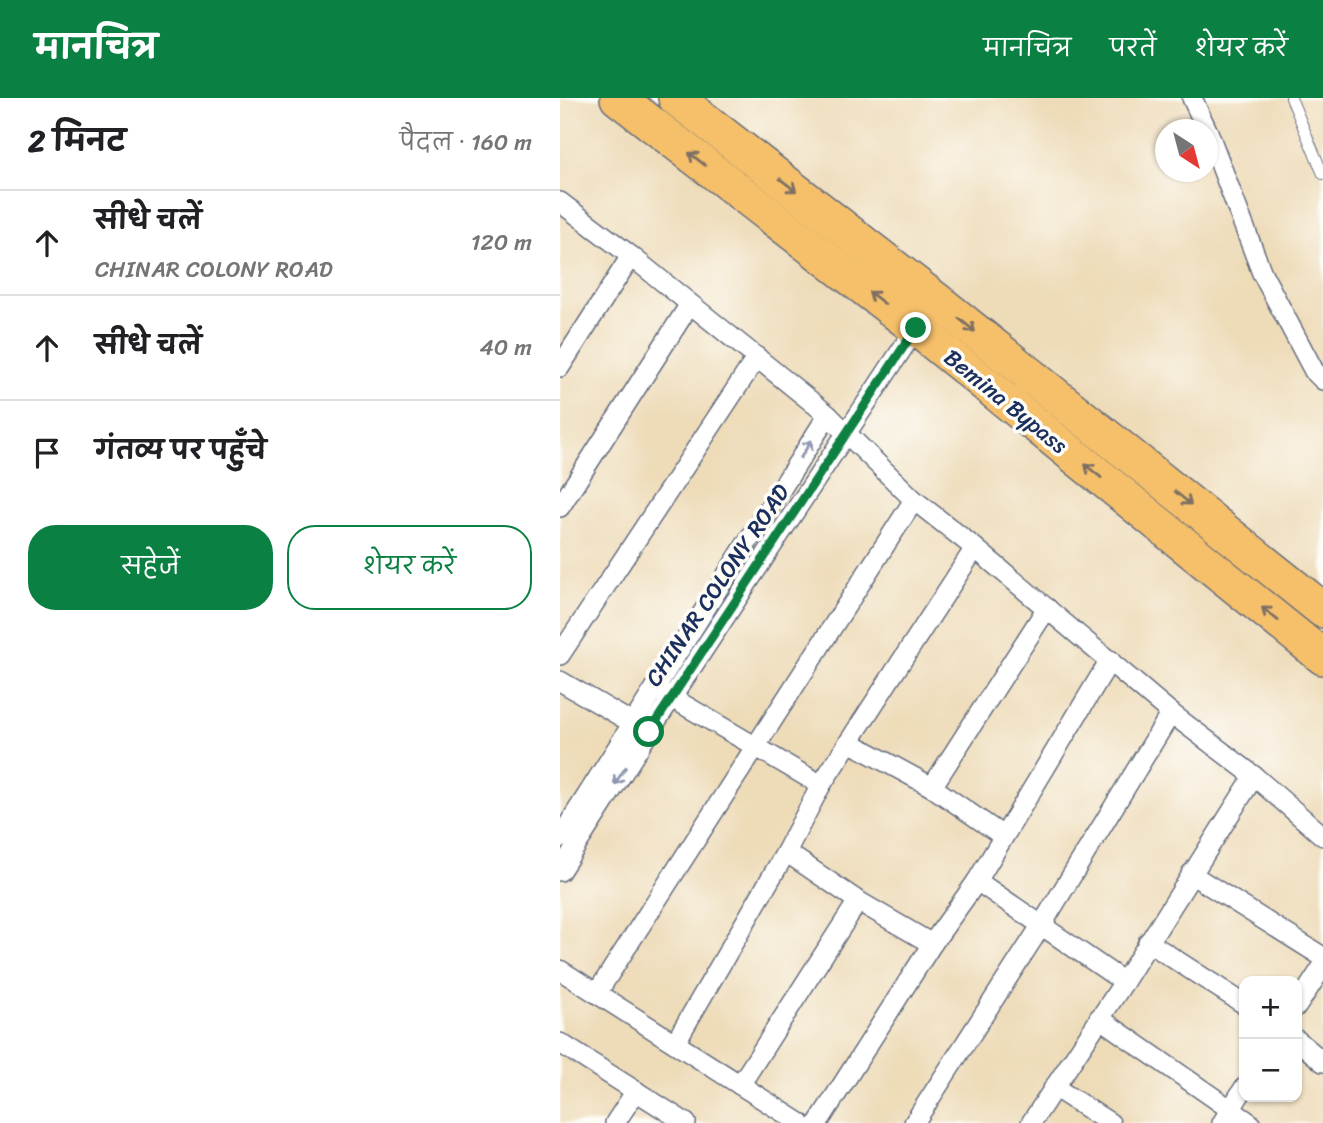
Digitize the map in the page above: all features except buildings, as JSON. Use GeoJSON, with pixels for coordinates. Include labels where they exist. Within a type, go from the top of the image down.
{"type":"FeatureCollection","features":[{"type":"Feature","properties":{"kind":"highway","name":"Bemina Bypass"},"geometry":{"type":"LineString","coordinates":[[618,98],[916,328],[1323,657]]}},
{"type":"Feature","properties":{"kind":"highway","name":"Bemina Bypass"},"geometry":{"type":"LineString","coordinates":[[676,98],[945,307],[1323,610]]}},
{"type":"Feature","properties":{"kind":"street"},"geometry":{"type":"LineString","coordinates":[[1192,98],[1202,119]]}},
{"type":"Feature","properties":{"kind":"street"},"geometry":{"type":"LineString","coordinates":[[1218,159],[1262,273],[1314,370],[1323,380]]}},
{"type":"Feature","properties":{"kind":"street"},"geometry":{"type":"LineString","coordinates":[[560,202],[828,415],[914,500],[1171,713],[1254,776],[1323,836]]}},
{"type":"Feature","properties":{"kind":"street"},"geometry":{"type":"LineString","coordinates":[[560,367],[631,256]]}},
{"type":"Feature","properties":{"kind":"street"},"geometry":{"type":"LineString","coordinates":[[560,507],[690,304]]}},
{"type":"Feature","properties":{"kind":"street","name":"CHINAR COLONY ROAD"},"geometry":{"type":"LineString","coordinates":[[560,838],[641,727],[672,698],[916,328]]}},
{"type":"Feature","properties":{"kind":"street"},"geometry":{"type":"LineString","coordinates":[[560,655],[758,357]]}},
{"type":"Feature","properties":{"kind":"street","name":"CHINAR COLONY ROAD"},"geometry":{"type":"LineString","coordinates":[[560,871],[641,727],[654,687],[828,415]]}},
{"type":"Feature","properties":{"kind":"street"},"geometry":{"type":"LineString","coordinates":[[597,993],[914,500]]}},
{"type":"Feature","properties":{"kind":"street"},"geometry":{"type":"LineString","coordinates":[[675,1043],[786,852],[821,785],[975,548]]}},
{"type":"Feature","properties":{"kind":"street"},"geometry":{"type":"LineString","coordinates":[[932,787],[1047,608]]}},
{"type":"Feature","properties":{"kind":"street"},"geometry":{"type":"LineString","coordinates":[[818,1123],[932,944],[978,881],[1110,660]]}},
{"type":"Feature","properties":{"kind":"street"},"geometry":{"type":"LineString","coordinates":[[560,681],[641,727]]}},
{"type":"Feature","properties":{"kind":"street"},"geometry":{"type":"LineString","coordinates":[[654,687],[821,785]]}},
{"type":"Feature","properties":{"kind":"street"},"geometry":{"type":"LineString","coordinates":[[914,1123],[1041,926],[1171,713]]}},
{"type":"Feature","properties":{"kind":"street"},"geometry":{"type":"LineString","coordinates":[[849,742],[932,787],[1003,836]]}},
{"type":"Feature","properties":{"kind":"street"},"geometry":{"type":"LineString","coordinates":[[1031,1123],[1254,776]]}},
{"type":"Feature","properties":{"kind":"street"},"geometry":{"type":"LineString","coordinates":[[786,852],[858,901],[932,944]]}},
{"type":"Feature","properties":{"kind":"street"},"geometry":{"type":"LineString","coordinates":[[1191,874],[1323,957]]}},
{"type":"Feature","properties":{"kind":"street"},"geometry":{"type":"LineString","coordinates":[[978,881],[1124,982]]}},
{"type":"Feature","properties":{"kind":"street"},"geometry":{"type":"LineString","coordinates":[[740,1084],[858,901]]}},
{"type":"Feature","properties":{"kind":"street"},"geometry":{"type":"LineString","coordinates":[[1147,942],[1239,1001]]}},
{"type":"Feature","properties":{"kind":"street"},"geometry":{"type":"LineString","coordinates":[[1302,998],[1323,966]]}},
{"type":"Feature","properties":{"kind":"street"},"geometry":{"type":"LineString","coordinates":[[560,970],[800,1123]]}},
{"type":"Feature","properties":{"kind":"street"},"geometry":{"type":"LineString","coordinates":[[1099,1018],[1226,1116],[1250,1123]]}},
{"type":"Feature","properties":{"kind":"street"},"geometry":{"type":"LineString","coordinates":[[1302,1044],[1323,1062]]}},
{"type":"Feature","properties":{"kind":"street"},"geometry":{"type":"LineString","coordinates":[[561,1047],[686,1123]]}},
{"type":"Feature","properties":{"kind":"street"},"geometry":{"type":"LineString","coordinates":[[1054,1087],[1110,1123]]}},
{"type":"Feature","properties":{"kind":"street"},"geometry":{"type":"LineString","coordinates":[[615,1123],[636,1091]]}},
{"type":"Feature","properties":{"kind":"street"},"geometry":{"type":"LineString","coordinates":[[1226,1116],[1239,1096]]}},
{"type":"Feature","properties":{"kind":"lane"},"geometry":{"type":"LineString","coordinates":[[1291,98],[1323,174]]}},
{"type":"Feature","properties":{"kind":"route"},"geometry":{"type":"LineString","coordinates":[[649,732],[916,328]]}}]}
